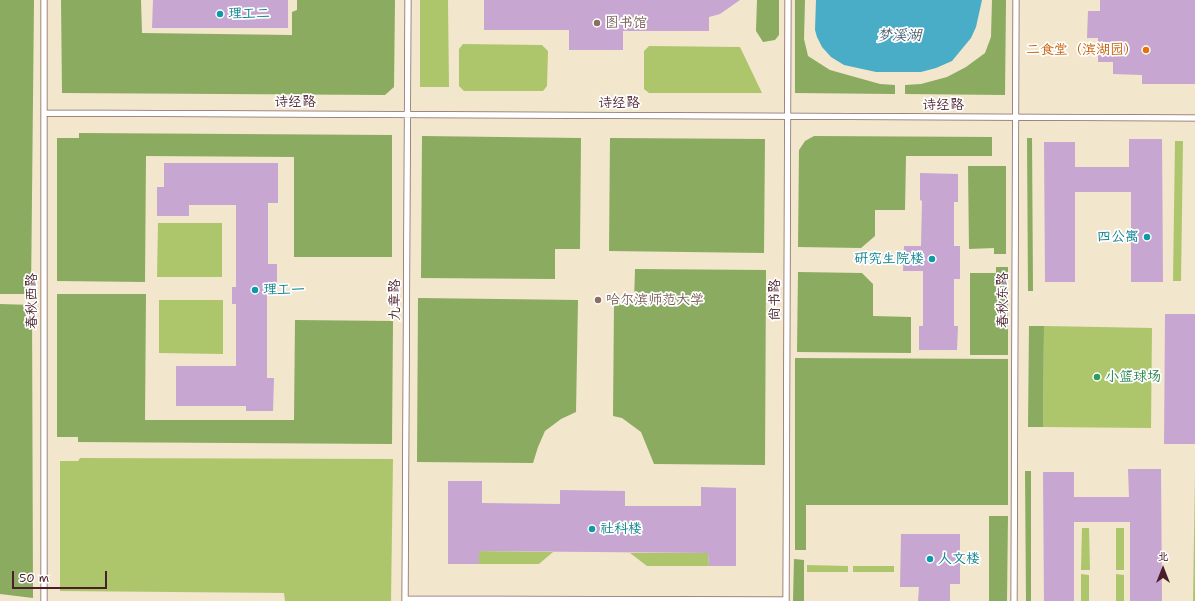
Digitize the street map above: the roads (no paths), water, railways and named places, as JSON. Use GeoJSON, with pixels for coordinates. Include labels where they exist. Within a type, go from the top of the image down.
{"type":"FeatureCollection","features":[{"type":"Feature","properties":{"kind":"lane","name":"春秋西路"},"geometry":{"type":"LineString","coordinates":[[44,0],[44,601]]}},
{"type":"Feature","properties":{"kind":"lane","name":"九章路"},"geometry":{"type":"LineString","coordinates":[[405,600],[408,0]]}},
{"type":"Feature","properties":{"kind":"lane","name":"尚书路"},"geometry":{"type":"LineString","coordinates":[[786,601],[788,0]]}},
{"type":"Feature","properties":{"kind":"lane","name":"春秋东路"},"geometry":{"type":"LineString","coordinates":[[1014,601],[1016,0]]}},
{"type":"Feature","properties":{"kind":"lane","name":"诗经路"},"geometry":{"type":"LineString","coordinates":[[44,113],[1195,118]]}},
{"type":"Feature","properties":{"kind":"lane"},"geometry":{"type":"LineString","coordinates":[[405,600],[786,601]]}},
{"type":"Feature","properties":{"kind":"water","name":"梦溪湖"},"geometry":{"type":"Polygon","coordinates":[[[816,0],[982,0],[976,27],[971,38],[952,61],[936,68],[921,72],[876,72],[844,65],[831,57],[822,47],[815,30],[816,0]]]}},
{"type":"Feature","properties":{"kind":"place","name":"理工二"},"geometry":{"type":"Point","coordinates":[220,14]}},
{"type":"Feature","properties":{"kind":"place","name":"图书馆"},"geometry":{"type":"Point","coordinates":[597,23]}},
{"type":"Feature","properties":{"kind":"place","name":"二食堂（滨湖园）"},"geometry":{"type":"Point","coordinates":[1146,50]}},
{"type":"Feature","properties":{"kind":"place","name":"四公寓"},"geometry":{"type":"Point","coordinates":[1147,237]}},
{"type":"Feature","properties":{"kind":"place","name":"研究生院楼"},"geometry":{"type":"Point","coordinates":[932,259]}},
{"type":"Feature","properties":{"kind":"place","name":"理工一"},"geometry":{"type":"Point","coordinates":[255,290]}},
{"type":"Feature","properties":{"kind":"place","name":"哈尔滨师范大学"},"geometry":{"type":"Point","coordinates":[598,300]}},
{"type":"Feature","properties":{"kind":"place","name":"小篮球场"},"geometry":{"type":"Point","coordinates":[1097,377]}},
{"type":"Feature","properties":{"kind":"place","name":"社科楼"},"geometry":{"type":"Point","coordinates":[592,529]}},
{"type":"Feature","properties":{"kind":"place","name":"人文楼"},"geometry":{"type":"Point","coordinates":[930,559]}}]}
